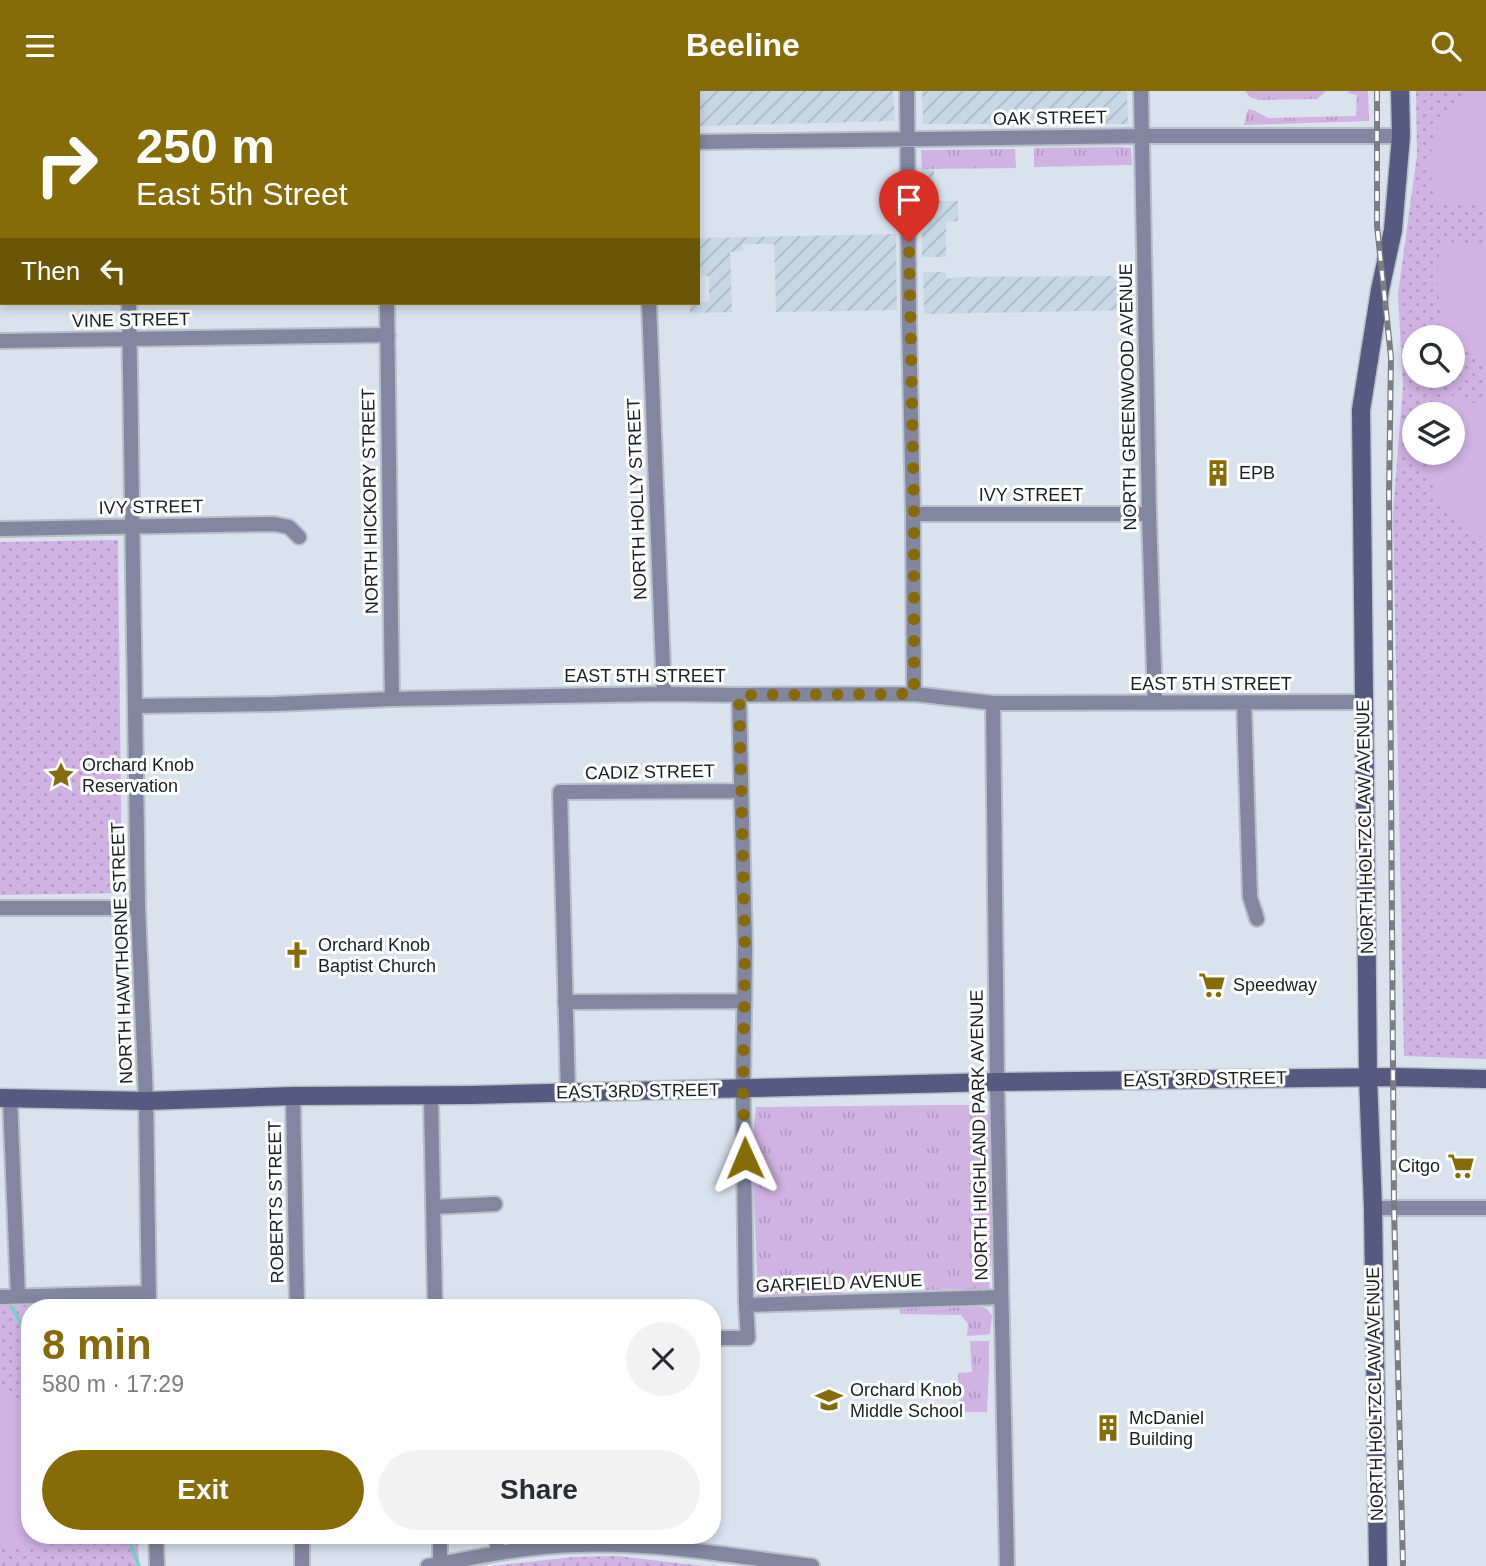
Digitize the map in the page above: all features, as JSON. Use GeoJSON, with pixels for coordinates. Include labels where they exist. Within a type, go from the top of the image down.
{"type":"FeatureCollection","features":[{"type":"Feature","properties":{"kind":"main road","name":"NORTH HOLTZCLAW AVENUE"},"geometry":{"type":"LineString","coordinates":[[1378,1566],[1373,1208],[1368,1077],[1361,410],[1380,290],[1393,230],[1401,136],[1401,91]]}},
{"type":"Feature","properties":{"kind":"main road","name":"EAST 3RD STREET"},"geometry":{"type":"LineString","coordinates":[[5,1098],[146,1101],[997,1082],[1368,1077],[1486,1079]]}},
{"type":"Feature","properties":{"kind":"street"},"geometry":{"type":"LineString","coordinates":[[907,91],[914,694]]}},
{"type":"Feature","properties":{"kind":"street","name":"NORTH GREENWOOD AVENUE"},"geometry":{"type":"LineString","coordinates":[[1141,91],[1155,703]]}},
{"type":"Feature","properties":{"kind":"street","name":"OAK STREET"},"geometry":{"type":"LineString","coordinates":[[700,142],[1142,136],[1401,136]]}},
{"type":"Feature","properties":{"kind":"street","name":"NORTH HAWTHORNE STREET"},"geometry":{"type":"LineString","coordinates":[[128,305],[138,908],[146,1101],[149,1299]]}},
{"type":"Feature","properties":{"kind":"street","name":"NORTH HICKORY STREET"},"geometry":{"type":"LineString","coordinates":[[387,305],[392,699]]}},
{"type":"Feature","properties":{"kind":"street","name":"NORTH HOLLY STREET"},"geometry":{"type":"LineString","coordinates":[[649,305],[664,694]]}},
{"type":"Feature","properties":{"kind":"street","name":"VINE STREET"},"geometry":{"type":"LineString","coordinates":[[0,341],[387,335]]}},
{"type":"Feature","properties":{"kind":"street","name":"IVY STREET"},"geometry":{"type":"LineString","coordinates":[[914,515],[1149,514]]}},
{"type":"Feature","properties":{"kind":"street","name":"IVY STREET"},"geometry":{"type":"LineString","coordinates":[[0,529],[274,524],[289,527],[299,537]]}},
{"type":"Feature","properties":{"kind":"street","name":"EAST 5TH STREET"},"geometry":{"type":"LineString","coordinates":[[135,706],[275,705],[392,699],[664,694],[914,694],[993,703],[1364,702]]}},
{"type":"Feature","properties":{"kind":"street"},"geometry":{"type":"LineString","coordinates":[[739,695],[745,947],[743,1089],[746,1305]]}},
{"type":"Feature","properties":{"kind":"street","name":"NORTH HIGHLAND PARK AVENUE"},"geometry":{"type":"LineString","coordinates":[[993,703],[997,1082],[1007,1566]]}},
{"type":"Feature","properties":{"kind":"street"},"geometry":{"type":"LineString","coordinates":[[1244,703],[1250,897],[1257,919]]}},
{"type":"Feature","properties":{"kind":"street","name":"CADIZ STREET"},"geometry":{"type":"LineString","coordinates":[[565,1002],[561,792],[740,791]]}},
{"type":"Feature","properties":{"kind":"street"},"geometry":{"type":"LineString","coordinates":[[0,908],[138,908]]}},
{"type":"Feature","properties":{"kind":"street"},"geometry":{"type":"LineString","coordinates":[[568,1093],[565,1002],[744,1001]]}},
{"type":"Feature","properties":{"kind":"street","name":"ROBERTS STREET"},"geometry":{"type":"LineString","coordinates":[[293,1096],[297,1299]]}},
{"type":"Feature","properties":{"kind":"street"},"geometry":{"type":"LineString","coordinates":[[431,1096],[435,1299]]}},
{"type":"Feature","properties":{"kind":"street"},"geometry":{"type":"LineString","coordinates":[[5,1098],[18,1296]]}},
{"type":"Feature","properties":{"kind":"street"},"geometry":{"type":"LineString","coordinates":[[433,1206],[495,1204]]}},
{"type":"Feature","properties":{"kind":"street"},"geometry":{"type":"LineString","coordinates":[[1373,1208],[1486,1208]]}},
{"type":"Feature","properties":{"kind":"street"},"geometry":{"type":"LineString","coordinates":[[0,1297],[116,1299]]}},
{"type":"Feature","properties":{"kind":"street","name":"GARFIELD AVENUE"},"geometry":{"type":"LineString","coordinates":[[721,1338],[748,1338],[746,1305],[1001,1297]]}},
{"type":"Feature","properties":{"kind":"street"},"geometry":{"type":"LineString","coordinates":[[156,1544],[157,1566]]}},
{"type":"Feature","properties":{"kind":"street"},"geometry":{"type":"LineString","coordinates":[[302,1544],[302,1566]]}},
{"type":"Feature","properties":{"kind":"street"},"geometry":{"type":"LineString","coordinates":[[438,1544],[434,1565],[497,1553],[586,1544]]}},
{"type":"Feature","properties":{"kind":"street"},"geometry":{"type":"LineString","coordinates":[[497,1544],[497,1553]]}},
{"type":"Feature","properties":{"kind":"street"},"geometry":{"type":"LineString","coordinates":[[644,1544],[812,1566]]}},
{"type":"Feature","properties":{"kind":"shaded area"},"geometry":{"type":"Polygon","coordinates":[[[700,91],[893,91],[895,121],[700,126],[700,91]]]}},
{"type":"Feature","properties":{"kind":"shaded area"},"geometry":{"type":"Polygon","coordinates":[[[922,91],[1127,91],[1128,124],[923,124],[922,91]]]}},
{"type":"Feature","properties":{"kind":"shaded area"},"geometry":{"type":"Polygon","coordinates":[[[922,169],[934,170],[934,201],[958,201],[958,221],[946,222],[946,257],[922,257],[922,169]]]}},
{"type":"Feature","properties":{"kind":"shaded area"},"geometry":{"type":"Polygon","coordinates":[[[896,234],[897,310],[776,312],[774,244],[743,244],[743,251],[730,252],[732,312],[690,313],[690,305],[709,301],[709,276],[701,276],[700,238],[896,234]]]}},
{"type":"Feature","properties":{"kind":"shaded area"},"geometry":{"type":"Polygon","coordinates":[[[923,272],[946,272],[947,279],[1113,276],[1114,279],[1131,279],[1132,310],[924,314],[923,272]]]}},
{"type":"Feature","properties":{"kind":"green space"},"geometry":{"type":"Polygon","coordinates":[[[1245,91],[1326,91],[1317,99],[1258,100],[1245,91]]]}},
{"type":"Feature","properties":{"kind":"green space"},"geometry":{"type":"Polygon","coordinates":[[[1368,91],[1369,121],[1244,125],[1249,109],[1268,118],[1356,116],[1357,95],[1348,93],[1368,91]]]}},
{"type":"Feature","properties":{"kind":"green space"},"geometry":{"type":"Polygon","coordinates":[[[1416,91],[1486,91],[1486,1059],[1404,1056],[1393,513],[1403,388],[1465,388],[1465,325],[1402,325],[1402,368],[1398,294],[1417,155],[1416,91]]]}},
{"type":"Feature","properties":{"kind":"green space"},"geometry":{"type":"Polygon","coordinates":[[[1471,91],[1486,91],[1486,202],[1435,201],[1429,160],[1436,133],[1450,108],[1471,91]]]}},
{"type":"Feature","properties":{"kind":"green space"},"geometry":{"type":"Polygon","coordinates":[[[1034,148],[1131,148],[1132,165],[1034,167],[1034,148]]]}},
{"type":"Feature","properties":{"kind":"green space"},"geometry":{"type":"Polygon","coordinates":[[[1015,149],[1016,168],[922,169],[921,150],[1015,149]]]}},
{"type":"Feature","properties":{"kind":"green space"},"geometry":{"type":"Polygon","coordinates":[[[1441,242],[1486,244],[1486,361],[1465,348],[1465,325],[1448,325],[1440,305],[1438,267],[1441,242]]]}},
{"type":"Feature","properties":{"kind":"green space"},"geometry":{"type":"Polygon","coordinates":[[[1448,394],[1486,407],[1486,539],[1460,524],[1442,506],[1432,482],[1429,465],[1465,465],[1465,402],[1445,402],[1448,394]]]}},
{"type":"Feature","properties":{"kind":"green space","name":"Orchard Knob Reservation"},"geometry":{"type":"Polygon","coordinates":[[[118,540],[122,893],[0,895],[0,542],[118,540]]]}},
{"type":"Feature","properties":{"kind":"green space"},"geometry":{"type":"Polygon","coordinates":[[[979,1105],[989,1111],[992,1246],[989,1293],[960,1289],[925,1290],[924,1282],[842,1284],[841,1296],[758,1298],[752,1146],[756,1107],[979,1105]]]}},
{"type":"Feature","properties":{"kind":"green space"},"geometry":{"type":"Polygon","coordinates":[[[21,1305],[21,1544],[138,1544],[139,1566],[0,1566],[0,1306],[21,1305]]]}},
{"type":"Feature","properties":{"kind":"green space"},"geometry":{"type":"Polygon","coordinates":[[[982,1307],[992,1316],[990,1334],[967,1336],[968,1324],[961,1315],[900,1314],[899,1308],[982,1307]]]}},
{"type":"Feature","properties":{"kind":"green space"},"geometry":{"type":"Polygon","coordinates":[[[970,1341],[989,1341],[987,1412],[960,1412],[958,1373],[972,1372],[970,1341]]]}},
{"type":"Feature","properties":{"kind":"green space"},"geometry":{"type":"Polygon","coordinates":[[[0,1390],[21,1400],[21,1544],[58,1544],[0,1545],[0,1390]]]}},
{"type":"Feature","properties":{"kind":"green space"},"geometry":{"type":"Polygon","coordinates":[[[617,1556],[703,1566],[493,1566],[573,1557],[617,1556]]]}},
{"type":"Feature","properties":{"kind":"waterway"},"geometry":{"type":"LineString","coordinates":[[9,1302],[21,1324]]}},
{"type":"Feature","properties":{"kind":"waterway"},"geometry":{"type":"LineString","coordinates":[[130,1544],[139,1566]]}},
{"type":"Feature","properties":{"kind":"railway"},"geometry":{"type":"LineString","coordinates":[[1377,91],[1377,226],[1391,357],[1389,495],[1394,1208],[1403,1566]]}},
{"type":"Feature","properties":{"kind":"place","name":"EPB"},"geometry":{"type":"Point","coordinates":[1218,473]}},
{"type":"Feature","properties":{"kind":"place","name":"Orchard Knob Reservation"},"geometry":{"type":"Point","coordinates":[61,775]}},
{"type":"Feature","properties":{"kind":"place","name":"Orchard Knob Baptist Church"},"geometry":{"type":"Point","coordinates":[297,955]}},
{"type":"Feature","properties":{"kind":"place","name":"Speedway"},"geometry":{"type":"Point","coordinates":[1212,985]}},
{"type":"Feature","properties":{"kind":"place","name":"Citgo"},"geometry":{"type":"Point","coordinates":[1461,1166]}},
{"type":"Feature","properties":{"kind":"place","name":"Orchard Knob Middle School"},"geometry":{"type":"Point","coordinates":[829,1400]}},
{"type":"Feature","properties":{"kind":"place","name":"McDaniel Building"},"geometry":{"type":"Point","coordinates":[1108,1428]}},
{"type":"Feature","properties":{"kind":"route"},"geometry":{"type":"LineString","coordinates":[[745,1158],[745,947],[739,695],[914,694],[909,242]]}}]}
